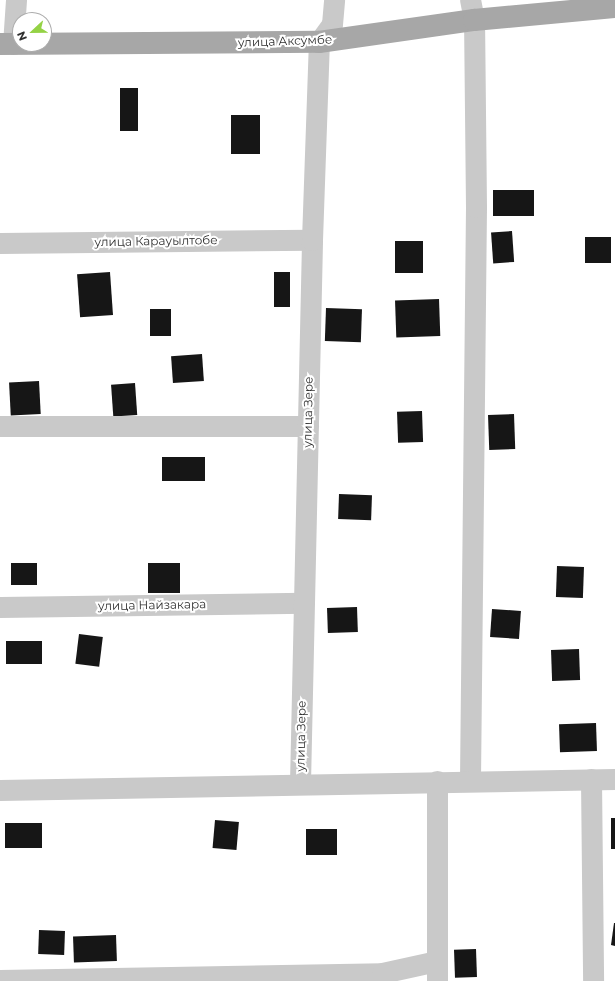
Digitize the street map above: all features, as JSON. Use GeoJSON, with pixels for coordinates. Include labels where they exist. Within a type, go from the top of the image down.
{"type":"FeatureCollection","features":[{"type":"Feature","properties":{"kind":"main road","name":"улица Аксумбе"},"geometry":{"type":"LineString","coordinates":[[7,44],[319,42],[472,10],[615,7]]}},
{"type":"Feature","properties":{"kind":"street"},"geometry":{"type":"LineString","coordinates":[[7,44],[16,0]]}},
{"type":"Feature","properties":{"kind":"street"},"geometry":{"type":"LineString","coordinates":[[319,42],[332,24],[334,0]]}},
{"type":"Feature","properties":{"kind":"street"},"geometry":{"type":"LineString","coordinates":[[470,780],[476,207],[472,10]]}},
{"type":"Feature","properties":{"kind":"street","name":"улица Зере"},"geometry":{"type":"LineString","coordinates":[[300,783],[312,240],[319,42]]}},
{"type":"Feature","properties":{"kind":"street","name":"улица Карауылтобе"},"geometry":{"type":"LineString","coordinates":[[0,243],[312,240]]}},
{"type":"Feature","properties":{"kind":"street"},"geometry":{"type":"LineString","coordinates":[[0,426],[308,426]]}},
{"type":"Feature","properties":{"kind":"street","name":"улица Найзакара"},"geometry":{"type":"LineString","coordinates":[[0,607],[304,603]]}},
{"type":"Feature","properties":{"kind":"street"},"geometry":{"type":"LineString","coordinates":[[591,779],[593,981]]}},
{"type":"Feature","properties":{"kind":"street"},"geometry":{"type":"LineString","coordinates":[[0,790],[300,783],[615,779]]}},
{"type":"Feature","properties":{"kind":"street"},"geometry":{"type":"LineString","coordinates":[[0,980],[437,971],[437,781]]}},
{"type":"Feature","properties":{"kind":"building"},"geometry":{"type":"Polygon","coordinates":[[[120,88],[138,88],[138,131],[120,131],[120,88]]]}},
{"type":"Feature","properties":{"kind":"building"},"geometry":{"type":"Polygon","coordinates":[[[231,115],[260,115],[260,154],[231,154],[231,115]]]}},
{"type":"Feature","properties":{"kind":"building"},"geometry":{"type":"Polygon","coordinates":[[[493,190],[534,190],[534,216],[493,216],[493,190]]]}},
{"type":"Feature","properties":{"kind":"building"},"geometry":{"type":"Polygon","coordinates":[[[512,231],[514,262],[493,263],[491,232],[512,231]]]}},
{"type":"Feature","properties":{"kind":"building"},"geometry":{"type":"Polygon","coordinates":[[[585,237],[611,237],[611,263],[585,263],[585,237]]]}},
{"type":"Feature","properties":{"kind":"building"},"geometry":{"type":"Polygon","coordinates":[[[395,241],[423,241],[423,273],[395,273],[395,241]]]}},
{"type":"Feature","properties":{"kind":"building"},"geometry":{"type":"Polygon","coordinates":[[[110,272],[113,315],[80,317],[77,274],[110,272]]]}},
{"type":"Feature","properties":{"kind":"building"},"geometry":{"type":"Polygon","coordinates":[[[274,272],[290,272],[290,307],[274,307],[274,272]]]}},
{"type":"Feature","properties":{"kind":"building"},"geometry":{"type":"Polygon","coordinates":[[[439,299],[440,336],[396,338],[395,301],[439,299]]]}},
{"type":"Feature","properties":{"kind":"building"},"geometry":{"type":"Polygon","coordinates":[[[326,308],[362,309],[361,342],[325,341],[326,308]]]}},
{"type":"Feature","properties":{"kind":"building"},"geometry":{"type":"Polygon","coordinates":[[[150,309],[171,309],[171,336],[150,336],[150,309]]]}},
{"type":"Feature","properties":{"kind":"building"},"geometry":{"type":"Polygon","coordinates":[[[202,354],[204,381],[173,383],[171,356],[202,354]]]}},
{"type":"Feature","properties":{"kind":"building"},"geometry":{"type":"Polygon","coordinates":[[[39,381],[41,414],[11,416],[9,383],[39,381]]]}},
{"type":"Feature","properties":{"kind":"building"},"geometry":{"type":"Polygon","coordinates":[[[135,383],[137,415],[113,417],[111,385],[135,383]]]}},
{"type":"Feature","properties":{"kind":"building"},"geometry":{"type":"Polygon","coordinates":[[[422,411],[423,442],[398,443],[397,412],[422,411]]]}},
{"type":"Feature","properties":{"kind":"building"},"geometry":{"type":"Polygon","coordinates":[[[514,414],[515,449],[489,450],[488,415],[514,414]]]}},
{"type":"Feature","properties":{"kind":"building"},"geometry":{"type":"Polygon","coordinates":[[[162,457],[205,457],[205,481],[162,481],[162,457]]]}},
{"type":"Feature","properties":{"kind":"building"},"geometry":{"type":"Polygon","coordinates":[[[339,494],[372,495],[371,520],[338,519],[339,494]]]}},
{"type":"Feature","properties":{"kind":"building"},"geometry":{"type":"Polygon","coordinates":[[[11,563],[37,563],[37,585],[11,585],[11,563]]]}},
{"type":"Feature","properties":{"kind":"building"},"geometry":{"type":"Polygon","coordinates":[[[148,563],[180,563],[180,593],[148,593],[148,563]]]}},
{"type":"Feature","properties":{"kind":"building"},"geometry":{"type":"Polygon","coordinates":[[[557,566],[584,567],[583,598],[556,597],[557,566]]]}},
{"type":"Feature","properties":{"kind":"building"},"geometry":{"type":"Polygon","coordinates":[[[357,607],[358,632],[328,633],[327,608],[357,607]]]}},
{"type":"Feature","properties":{"kind":"building"},"geometry":{"type":"Polygon","coordinates":[[[492,609],[521,611],[519,639],[490,637],[492,609]]]}},
{"type":"Feature","properties":{"kind":"building"},"geometry":{"type":"Polygon","coordinates":[[[79,634],[103,637],[99,667],[75,664],[79,634]]]}},
{"type":"Feature","properties":{"kind":"building"},"geometry":{"type":"Polygon","coordinates":[[[6,641],[42,641],[42,664],[6,664],[6,641]]]}},
{"type":"Feature","properties":{"kind":"building"},"geometry":{"type":"Polygon","coordinates":[[[579,649],[580,680],[552,681],[551,650],[579,649]]]}},
{"type":"Feature","properties":{"kind":"building"},"geometry":{"type":"Polygon","coordinates":[[[596,723],[597,751],[560,752],[559,724],[596,723]]]}},
{"type":"Feature","properties":{"kind":"building"},"geometry":{"type":"Polygon","coordinates":[[[611,818],[615,818],[615,849],[611,849],[611,818]]]}},
{"type":"Feature","properties":{"kind":"building"},"geometry":{"type":"Polygon","coordinates":[[[215,820],[239,822],[236,850],[213,848],[215,820]]]}},
{"type":"Feature","properties":{"kind":"building"},"geometry":{"type":"Polygon","coordinates":[[[5,823],[42,823],[42,848],[5,848],[5,823]]]}},
{"type":"Feature","properties":{"kind":"building"},"geometry":{"type":"Polygon","coordinates":[[[306,829],[337,829],[337,855],[306,855],[306,829]]]}},
{"type":"Feature","properties":{"kind":"building"},"geometry":{"type":"Polygon","coordinates":[[[615,923],[615,946],[611,945],[615,923]]]}},
{"type":"Feature","properties":{"kind":"building"},"geometry":{"type":"Polygon","coordinates":[[[39,930],[65,931],[64,955],[38,954],[39,930]]]}},
{"type":"Feature","properties":{"kind":"building"},"geometry":{"type":"Polygon","coordinates":[[[116,935],[117,961],[74,962],[73,937],[116,935]]]}},
{"type":"Feature","properties":{"kind":"building"},"geometry":{"type":"Polygon","coordinates":[[[476,949],[477,977],[455,978],[454,950],[476,949]]]}}]}
